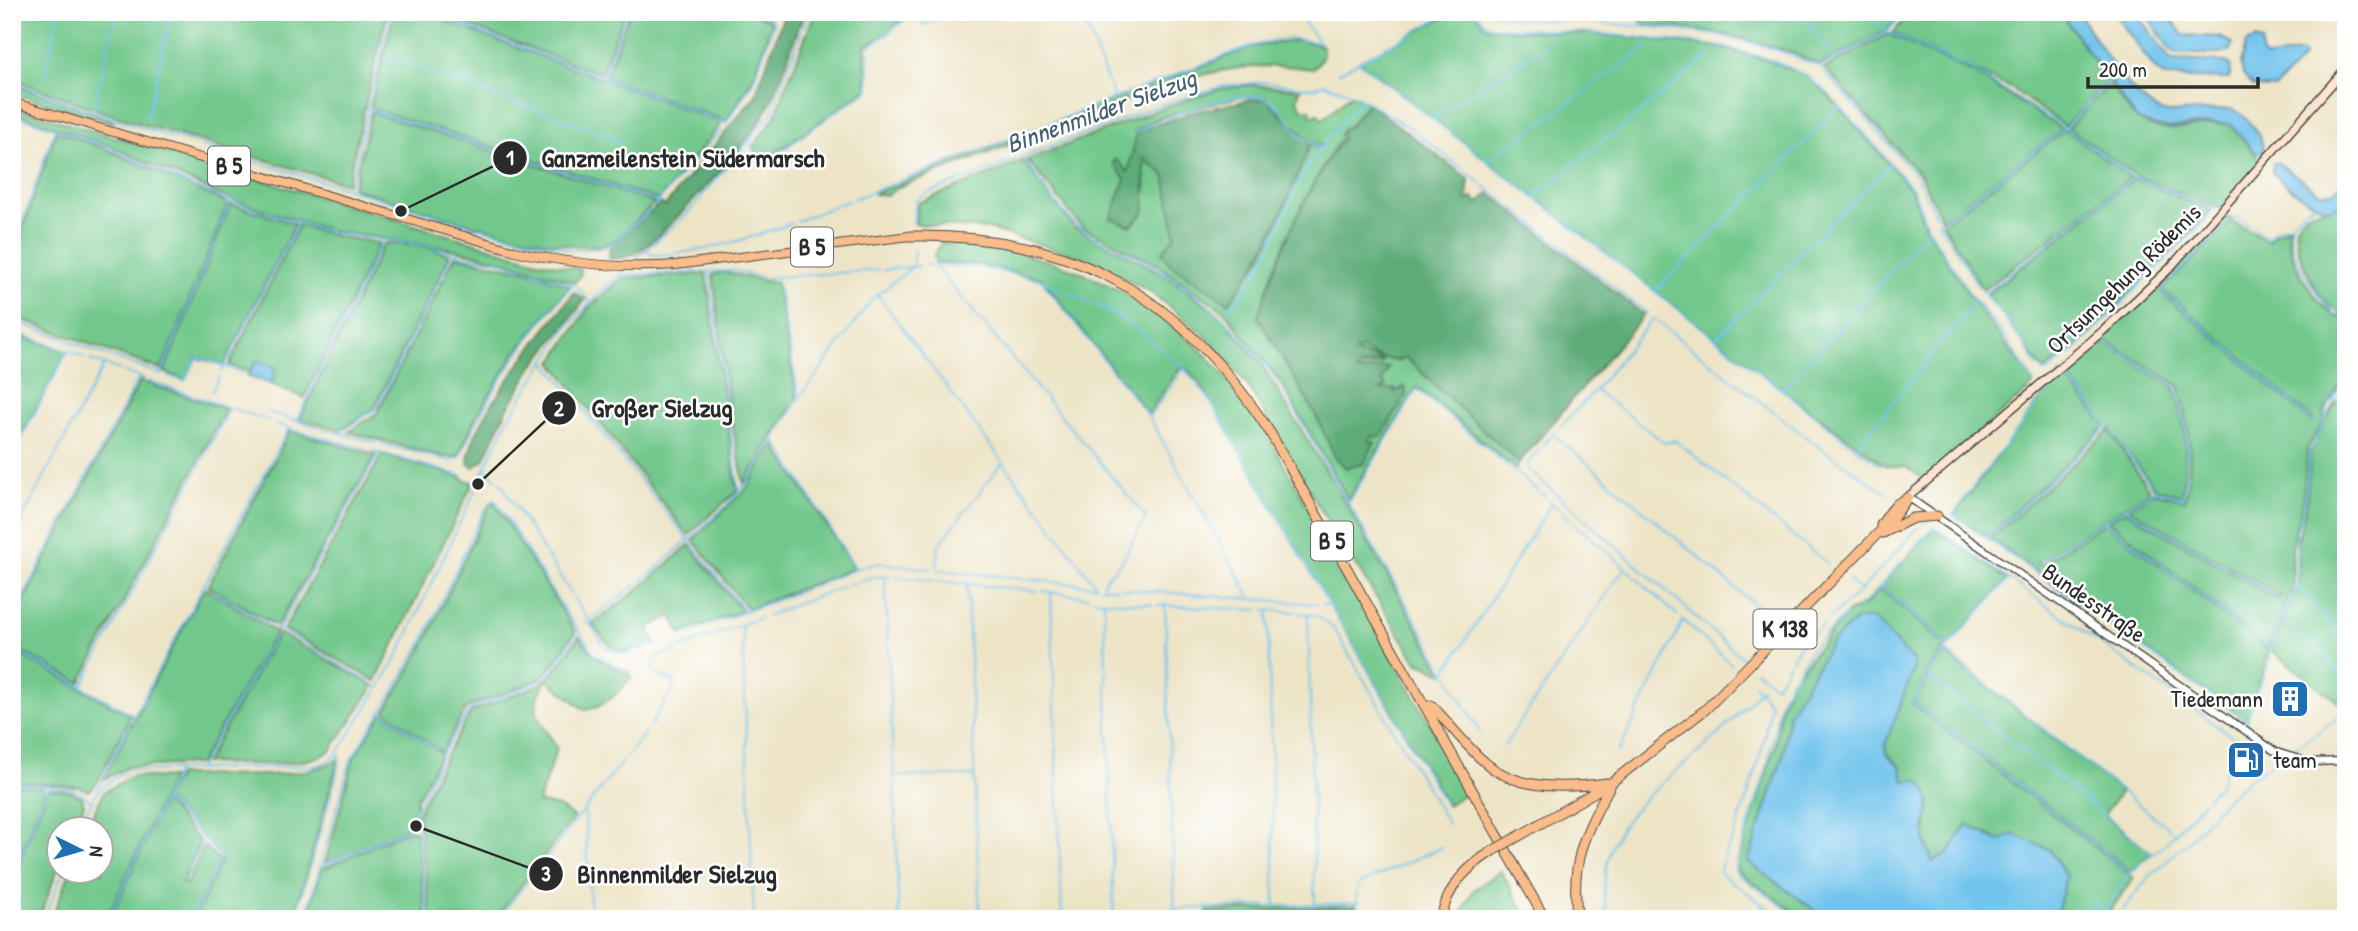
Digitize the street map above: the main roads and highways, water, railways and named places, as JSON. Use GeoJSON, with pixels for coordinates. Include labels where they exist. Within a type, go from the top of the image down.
{"type":"FeatureCollection","features":[{"type":"Feature","properties":{"kind":"highway","name":"B 5"},"geometry":{"type":"LineString","coordinates":[[910,236],[980,236],[1063,256],[1118,281],[1150,301],[1194,336],[1240,387],[1265,425],[1422,697],[1545,919]]}},
{"type":"Feature","properties":{"kind":"highway","name":"K 138"},"geometry":{"type":"LineString","coordinates":[[1612,782],[1668,741],[1716,700],[1862,548],[1895,505],[1908,497]]}},
{"type":"Feature","properties":{"kind":"highway"},"geometry":{"type":"LineString","coordinates":[[1862,548],[1903,521],[1937,516]]}},
{"type":"Feature","properties":{"kind":"highway"},"geometry":{"type":"LineString","coordinates":[[1422,697],[1486,763],[1509,777],[1545,786],[1612,782]]}},
{"type":"Feature","properties":{"kind":"highway"},"geometry":{"type":"LineString","coordinates":[[1441,919],[1447,895],[1458,878],[1494,850],[1612,782]]}},
{"type":"Feature","properties":{"kind":"highway"},"geometry":{"type":"LineString","coordinates":[[1578,919],[1575,891],[1577,857],[1612,782]]}},
{"type":"Feature","properties":{"kind":"main road","name":"Ortsumgehung Rödemis"},"geometry":{"type":"LineString","coordinates":[[1908,497],[2104,330],[2169,269],[2346,68]]}},
{"type":"Feature","properties":{"kind":"main road","name":"B 5"},"geometry":{"type":"LineString","coordinates":[[12,102],[515,251],[606,267],[641,268],[910,236]]}},
{"type":"Feature","properties":{"kind":"water"},"geometry":{"type":"Polygon","coordinates":[[[2060,12],[2078,12],[2118,72],[2143,100],[2168,113],[2233,109],[2249,122],[2258,134],[2263,153],[2254,152],[2232,125],[2207,123],[2162,127],[2137,119],[2060,12]]]}},
{"type":"Feature","properties":{"kind":"water"},"geometry":{"type":"Polygon","coordinates":[[[2113,12],[2135,12],[2171,60],[2226,62],[2231,65],[2230,77],[2165,77],[2155,69],[2113,12]]]}},
{"type":"Feature","properties":{"kind":"water"},"geometry":{"type":"Polygon","coordinates":[[[2144,12],[2166,12],[2183,35],[2220,37],[2233,43],[2231,50],[2222,54],[2177,54],[2171,51],[2144,12]]]}},
{"type":"Feature","properties":{"kind":"water"},"geometry":{"type":"Polygon","coordinates":[[[2256,39],[2262,42],[2261,53],[2266,58],[2303,53],[2304,57],[2275,88],[2254,87],[2243,75],[2241,64],[2246,43],[2256,39]]]}},
{"type":"Feature","properties":{"kind":"water"},"geometry":{"type":"Polygon","coordinates":[[[2273,163],[2278,163],[2320,193],[2332,192],[2346,181],[2346,200],[2330,209],[2306,199],[2272,172],[2273,163]]]}},
{"type":"Feature","properties":{"kind":"water"},"geometry":{"type":"Polygon","coordinates":[[[257,361],[276,368],[271,384],[247,376],[257,361]]]}},
{"type":"Feature","properties":{"kind":"water"},"geometry":{"type":"Polygon","coordinates":[[[1873,618],[1913,661],[1914,668],[1885,745],[1886,753],[1901,767],[1904,781],[1919,780],[1928,794],[1925,840],[1932,862],[1947,855],[1967,824],[1999,841],[2014,834],[2050,850],[2066,876],[2056,919],[1827,919],[1748,862],[1783,756],[1789,713],[1832,642],[1856,620],[1873,618]]]}},
{"type":"Feature","properties":{"kind":"waterway"},"geometry":{"type":"LineString","coordinates":[[44,78],[59,12]]}},
{"type":"Feature","properties":{"kind":"waterway"},"geometry":{"type":"LineString","coordinates":[[94,109],[116,12]]}},
{"type":"Feature","properties":{"kind":"waterway"},"geometry":{"type":"LineString","coordinates":[[147,119],[171,12]]}},
{"type":"Feature","properties":{"kind":"waterway"},"geometry":{"type":"LineString","coordinates":[[352,12],[380,19]]}},
{"type":"Feature","properties":{"kind":"waterway"},"geometry":{"type":"LineString","coordinates":[[350,188],[390,12]]}},
{"type":"Feature","properties":{"kind":"waterway"},"geometry":{"type":"LineString","coordinates":[[424,12],[727,123]]}},
{"type":"Feature","properties":{"kind":"waterway"},"geometry":{"type":"LineString","coordinates":[[603,77],[627,12]]}},
{"type":"Feature","properties":{"kind":"waterway"},"geometry":{"type":"LineString","coordinates":[[725,125],[753,82],[774,25],[770,18],[753,12]]}},
{"type":"Feature","properties":{"kind":"waterway"},"geometry":{"type":"LineString","coordinates":[[631,263],[685,216],[771,114],[809,12]]}},
{"type":"Feature","properties":{"kind":"waterway"},"geometry":{"type":"LineString","coordinates":[[915,12],[923,25],[952,12]]}},
{"type":"Feature","properties":{"kind":"waterway"},"geometry":{"type":"LineString","coordinates":[[828,117],[869,90],[868,48],[915,12]]}},
{"type":"Feature","properties":{"kind":"waterway"},"geometry":{"type":"LineString","coordinates":[[1081,12],[1114,98]]}},
{"type":"Feature","properties":{"kind":"waterway"},"geometry":{"type":"LineString","coordinates":[[1296,12],[1319,42]]}},
{"type":"Feature","properties":{"kind":"waterway"},"geometry":{"type":"LineString","coordinates":[[1308,12],[1311,16]]}},
{"type":"Feature","properties":{"kind":"waterway","name":"Binnenmilder Sielzug"},"geometry":{"type":"LineString","coordinates":[[1338,73],[1451,12]]}},
{"type":"Feature","properties":{"kind":"waterway","name":"Binnenmilder Sielzug"},"geometry":{"type":"LineString","coordinates":[[1492,12],[1523,19],[1577,21],[1706,34],[1763,46],[1820,67],[1887,32],[1905,12]]}},
{"type":"Feature","properties":{"kind":"waterway"},"geometry":{"type":"LineString","coordinates":[[1635,12],[1642,26]]}},
{"type":"Feature","properties":{"kind":"waterway"},"geometry":{"type":"LineString","coordinates":[[1800,12],[1835,58]]}},
{"type":"Feature","properties":{"kind":"waterway"},"geometry":{"type":"LineString","coordinates":[[1870,12],[1887,32],[1970,69],[2065,128],[1940,223]]}},
{"type":"Feature","properties":{"kind":"waterway"},"geometry":{"type":"LineString","coordinates":[[1477,14],[1486,25],[1495,27],[1575,32]]}},
{"type":"Feature","properties":{"kind":"waterway"},"geometry":{"type":"LineString","coordinates":[[1581,32],[1705,44]]}},
{"type":"Feature","properties":{"kind":"waterway"},"geometry":{"type":"LineString","coordinates":[[853,199],[1250,46],[1289,38],[1320,43]]}},
{"type":"Feature","properties":{"kind":"waterway"},"geometry":{"type":"LineString","coordinates":[[1432,117],[1550,44]]}},
{"type":"Feature","properties":{"kind":"waterway"},"geometry":{"type":"LineString","coordinates":[[1712,45],[1760,56],[1790,67],[1830,95]]}},
{"type":"Feature","properties":{"kind":"waterway"},"geometry":{"type":"LineString","coordinates":[[1488,161],[1646,47]]}},
{"type":"Feature","properties":{"kind":"waterway"},"geometry":{"type":"LineString","coordinates":[[1533,198],[1711,54]]}},
{"type":"Feature","properties":{"kind":"waterway"},"geometry":{"type":"LineString","coordinates":[[389,57],[623,141]]}},
{"type":"Feature","properties":{"kind":"waterway"},"geometry":{"type":"LineString","coordinates":[[1358,61],[1782,390]]}},
{"type":"Feature","properties":{"kind":"waterway"},"geometry":{"type":"LineString","coordinates":[[1821,68],[1916,175]]}},
{"type":"Feature","properties":{"kind":"waterway"},"geometry":{"type":"LineString","coordinates":[[2108,81],[2065,128],[2133,177],[2216,208]]}},
{"type":"Feature","properties":{"kind":"waterway"},"geometry":{"type":"LineString","coordinates":[[12,82],[119,121],[476,227],[573,250],[611,245],[651,210]]}},
{"type":"Feature","properties":{"kind":"waterway","name":"Binnenmilder Sielzug"},"geometry":{"type":"LineString","coordinates":[[913,222],[916,200],[928,193],[1160,105],[1223,86],[1263,82],[1313,88],[1325,83]]}},
{"type":"Feature","properties":{"kind":"waterway"},"geometry":{"type":"LineString","coordinates":[[1324,84],[1348,92]]}},
{"type":"Feature","properties":{"kind":"waterway"},"geometry":{"type":"LineString","coordinates":[[1229,310],[1262,263],[1305,171],[1362,99],[1353,94]]}},
{"type":"Feature","properties":{"kind":"waterway"},"geometry":{"type":"LineString","coordinates":[[1136,132],[1200,106],[1253,97],[1271,102],[1303,138],[1322,149]]}},
{"type":"Feature","properties":{"kind":"waterway"},"geometry":{"type":"LineString","coordinates":[[1362,99],[1409,127],[1647,313]]}},
{"type":"Feature","properties":{"kind":"waterway"},"geometry":{"type":"LineString","coordinates":[[1837,103],[1885,156]]}},
{"type":"Feature","properties":{"kind":"waterway"},"geometry":{"type":"LineString","coordinates":[[1655,291],[1840,106]]}},
{"type":"Feature","properties":{"kind":"waterway"},"geometry":{"type":"LineString","coordinates":[[368,109],[659,202]]}},
{"type":"Feature","properties":{"kind":"waterway"},"geometry":{"type":"LineString","coordinates":[[12,114],[109,147],[195,188],[333,233],[430,246],[468,257],[496,260],[574,285]]}},
{"type":"Feature","properties":{"kind":"waterway"},"geometry":{"type":"LineString","coordinates":[[750,141],[760,166],[825,120]]}},
{"type":"Feature","properties":{"kind":"waterway"},"geometry":{"type":"LineString","coordinates":[[12,252],[55,128]]}},
{"type":"Feature","properties":{"kind":"waterway"},"geometry":{"type":"LineString","coordinates":[[654,206],[721,130]]}},
{"type":"Feature","properties":{"kind":"waterway"},"geometry":{"type":"LineString","coordinates":[[1023,158],[1055,202],[1077,225],[1147,262],[1186,288],[1204,301],[1251,347],[1280,384],[1480,732]]}},
{"type":"Feature","properties":{"kind":"waterway"},"geometry":{"type":"LineString","coordinates":[[1887,159],[1913,189],[1926,223]]}},
{"type":"Feature","properties":{"kind":"waterway"},"geometry":{"type":"LineString","coordinates":[[1716,338],[1891,163]]}},
{"type":"Feature","properties":{"kind":"waterway"},"geometry":{"type":"LineString","coordinates":[[1918,178],[1936,216]]}},
{"type":"Feature","properties":{"kind":"waterway"},"geometry":{"type":"LineString","coordinates":[[1985,293],[2133,178]]}},
{"type":"Feature","properties":{"kind":"waterway"},"geometry":{"type":"LineString","coordinates":[[797,221],[848,201]]}},
{"type":"Feature","properties":{"kind":"waterway"},"geometry":{"type":"LineString","coordinates":[[161,374],[230,203]]}},
{"type":"Feature","properties":{"kind":"waterway"},"geometry":{"type":"LineString","coordinates":[[2314,204],[2301,214],[2291,227],[2293,249],[2304,274],[2328,307],[2335,315],[2346,315]]}},
{"type":"Feature","properties":{"kind":"waterway"},"geometry":{"type":"LineString","coordinates":[[2042,371],[2047,372],[2079,346],[2211,214],[2212,207]]}},
{"type":"Feature","properties":{"kind":"waterway"},"geometry":{"type":"LineString","coordinates":[[2292,224],[2276,229],[2268,238],[2236,217],[2160,289],[2313,421]]}},
{"type":"Feature","properties":{"kind":"waterway"},"geometry":{"type":"LineString","coordinates":[[1938,221],[1979,288]]}},
{"type":"Feature","properties":{"kind":"waterway"},"geometry":{"type":"LineString","coordinates":[[222,371],[298,222]]}},
{"type":"Feature","properties":{"kind":"waterway"},"geometry":{"type":"LineString","coordinates":[[646,249],[653,255],[707,248],[792,223]]}},
{"type":"Feature","properties":{"kind":"waterway"},"geometry":{"type":"LineString","coordinates":[[1927,227],[1971,295]]}},
{"type":"Feature","properties":{"kind":"waterway"},"geometry":{"type":"LineString","coordinates":[[1929,230],[1782,390],[1856,448],[1975,301]]}},
{"type":"Feature","properties":{"kind":"waterway"},"geometry":{"type":"LineString","coordinates":[[297,420],[382,241]]}},
{"type":"Feature","properties":{"kind":"waterway","name":"Binnenmilder Sielzug"},"geometry":{"type":"LineString","coordinates":[[727,505],[749,480],[799,399],[873,298],[912,267],[914,250]]}},
{"type":"Feature","properties":{"kind":"waterway"},"geometry":{"type":"LineString","coordinates":[[340,433],[377,408],[452,254]]}},
{"type":"Feature","properties":{"kind":"waterway"},"geometry":{"type":"LineString","coordinates":[[926,265],[974,266]]}},
{"type":"Feature","properties":{"kind":"waterway"},"geometry":{"type":"LineString","coordinates":[[934,265],[1146,517],[1122,561],[1103,582],[1103,587]]}},
{"type":"Feature","properties":{"kind":"waterway"},"geometry":{"type":"LineString","coordinates":[[883,270],[919,266]]}},
{"type":"Feature","properties":{"kind":"waterway"},"geometry":{"type":"LineString","coordinates":[[981,267],[1041,280],[1149,417],[1251,598]]}},
{"type":"Feature","properties":{"kind":"waterway"},"geometry":{"type":"LineString","coordinates":[[84,816],[104,786],[133,771],[313,766],[324,763],[338,753],[397,658],[507,421],[566,328],[624,269]]}},
{"type":"Feature","properties":{"kind":"waterway"},"geometry":{"type":"LineString","coordinates":[[765,278],[878,270]]}},
{"type":"Feature","properties":{"kind":"waterway"},"geometry":{"type":"LineString","coordinates":[[703,272],[737,271],[761,277]]}},
{"type":"Feature","properties":{"kind":"waterway"},"geometry":{"type":"LineString","coordinates":[[619,275],[698,272]]}},
{"type":"Feature","properties":{"kind":"waterway"},"geometry":{"type":"LineString","coordinates":[[709,272],[739,492]]}},
{"type":"Feature","properties":{"kind":"waterway"},"geometry":{"type":"LineString","coordinates":[[777,280],[799,399]]}},
{"type":"Feature","properties":{"kind":"waterway"},"geometry":{"type":"LineString","coordinates":[[1041,280],[1059,289]]}},
{"type":"Feature","properties":{"kind":"waterway"},"geometry":{"type":"LineString","coordinates":[[381,444],[451,461],[460,457],[509,366],[573,284]]}},
{"type":"Feature","properties":{"kind":"waterway"},"geometry":{"type":"LineString","coordinates":[[577,287],[589,301]]}},
{"type":"Feature","properties":{"kind":"waterway"},"geometry":{"type":"LineString","coordinates":[[1982,291],[2017,333],[2038,367]]}},
{"type":"Feature","properties":{"kind":"waterway"},"geometry":{"type":"LineString","coordinates":[[1066,292],[1099,306],[1129,324],[1183,367]]}},
{"type":"Feature","properties":{"kind":"waterway"},"geometry":{"type":"LineString","coordinates":[[877,294],[1096,586]]}},
{"type":"Feature","properties":{"kind":"waterway"},"geometry":{"type":"LineString","coordinates":[[1973,298],[2005,337],[2034,383]]}},
{"type":"Feature","properties":{"kind":"waterway"},"geometry":{"type":"LineString","coordinates":[[1560,427],[1595,390],[1653,318],[1811,441],[1886,493]]}},
{"type":"Feature","properties":{"kind":"waterway"},"geometry":{"type":"LineString","coordinates":[[12,320],[62,338]]}},
{"type":"Feature","properties":{"kind":"waterway"},"geometry":{"type":"LineString","coordinates":[[13,332],[57,347]]}},
{"type":"Feature","properties":{"kind":"waterway"},"geometry":{"type":"LineString","coordinates":[[65,340],[163,375]]}},
{"type":"Feature","properties":{"kind":"waterway"},"geometry":{"type":"LineString","coordinates":[[2107,344],[2176,387],[2187,442],[2183,498],[2154,490]]}},
{"type":"Feature","properties":{"kind":"waterway"},"geometry":{"type":"LineString","coordinates":[[61,349],[84,357]]}},
{"type":"Feature","properties":{"kind":"waterway"},"geometry":{"type":"LineString","coordinates":[[12,456],[68,351]]}},
{"type":"Feature","properties":{"kind":"waterway"},"geometry":{"type":"LineString","coordinates":[[168,376],[185,381],[194,360],[201,358],[244,373]]}},
{"type":"Feature","properties":{"kind":"waterway"},"geometry":{"type":"LineString","coordinates":[[90,360],[120,370]]}},
{"type":"Feature","properties":{"kind":"waterway"},"geometry":{"type":"LineString","coordinates":[[544,360],[746,612]]}},
{"type":"Feature","properties":{"kind":"waterway"},"geometry":{"type":"LineString","coordinates":[[12,537],[104,365]]}},
{"type":"Feature","properties":{"kind":"waterway"},"geometry":{"type":"LineString","coordinates":[[1149,417],[1184,368],[1210,400],[1333,610]]}},
{"type":"Feature","properties":{"kind":"waterway"},"geometry":{"type":"LineString","coordinates":[[124,372],[144,379]]}},
{"type":"Feature","properties":{"kind":"waterway"},"geometry":{"type":"LineString","coordinates":[[1962,501],[2062,372]]}},
{"type":"Feature","properties":{"kind":"waterway"},"geometry":{"type":"LineString","coordinates":[[12,618],[139,377]]}},
{"type":"Feature","properties":{"kind":"waterway"},"geometry":{"type":"LineString","coordinates":[[212,392],[219,377]]}},
{"type":"Feature","properties":{"kind":"waterway"},"geometry":{"type":"LineString","coordinates":[[2068,377],[2109,428]]}},
{"type":"Feature","properties":{"kind":"waterway"},"geometry":{"type":"LineString","coordinates":[[2247,724],[2251,704],[2269,662],[2270,649],[2297,585],[2296,533],[2304,507],[2310,450],[2324,424],[2329,405],[2346,379]]}},
{"type":"Feature","properties":{"kind":"waterway"},"geometry":{"type":"LineString","coordinates":[[148,381],[270,421]]}},
{"type":"Feature","properties":{"kind":"waterway"},"geometry":{"type":"LineString","coordinates":[[1349,502],[1417,389],[1544,496]]}},
{"type":"Feature","properties":{"kind":"waterway"},"geometry":{"type":"LineString","coordinates":[[1596,391],[1665,443],[1675,440],[1828,564]]}},
{"type":"Feature","properties":{"kind":"waterway"},"geometry":{"type":"LineString","coordinates":[[2335,399],[2341,405],[2346,404]]}},
{"type":"Feature","properties":{"kind":"waterway"},"geometry":{"type":"LineString","coordinates":[[2341,405],[2346,430]]}},
{"type":"Feature","properties":{"kind":"waterway"},"geometry":{"type":"LineString","coordinates":[[82,686],[230,408]]}},
{"type":"Feature","properties":{"kind":"waterway"},"geometry":{"type":"LineString","coordinates":[[268,412],[317,427]]}},
{"type":"Feature","properties":{"kind":"waterway"},"geometry":{"type":"LineString","coordinates":[[276,424],[293,430]]}},
{"type":"Feature","properties":{"kind":"waterway"},"geometry":{"type":"LineString","coordinates":[[1989,538],[2108,426]]}},
{"type":"Feature","properties":{"kind":"waterway"},"geometry":{"type":"LineString","coordinates":[[133,717],[289,428]]}},
{"type":"Feature","properties":{"kind":"waterway"},"geometry":{"type":"LineString","coordinates":[[322,429],[377,443]]}},
{"type":"Feature","properties":{"kind":"waterway"},"geometry":{"type":"LineString","coordinates":[[1543,446],[1556,430]]}},
{"type":"Feature","properties":{"kind":"waterway"},"geometry":{"type":"LineString","coordinates":[[297,431],[366,449]]}},
{"type":"Feature","properties":{"kind":"waterway"},"geometry":{"type":"LineString","coordinates":[[2039,562],[2154,490],[2113,433]]}},
{"type":"Feature","properties":{"kind":"waterway"},"geometry":{"type":"LineString","coordinates":[[1553,434],[1773,620]]}},
{"type":"Feature","properties":{"kind":"waterway"},"geometry":{"type":"LineString","coordinates":[[775,440],[856,569]]}},
{"type":"Feature","properties":{"kind":"waterway"},"geometry":{"type":"LineString","coordinates":[[1856,448],[1881,465]]}},
{"type":"Feature","properties":{"kind":"waterway"},"geometry":{"type":"LineString","coordinates":[[1539,450],[1527,464],[1528,469],[1748,663]]}},
{"type":"Feature","properties":{"kind":"waterway"},"geometry":{"type":"LineString","coordinates":[[373,451],[463,476]]}},
{"type":"Feature","properties":{"kind":"waterway"},"geometry":{"type":"LineString","coordinates":[[277,632],[379,453]]}},
{"type":"Feature","properties":{"kind":"waterway"},"geometry":{"type":"LineString","coordinates":[[937,566],[939,545],[1002,463]]}},
{"type":"Feature","properties":{"kind":"waterway"},"geometry":{"type":"LineString","coordinates":[[485,468],[496,479]]}},
{"type":"Feature","properties":{"kind":"waterway"},"geometry":{"type":"LineString","coordinates":[[471,480],[477,484]]}},
{"type":"Feature","properties":{"kind":"waterway"},"geometry":{"type":"LineString","coordinates":[[500,482],[605,647],[624,654],[659,644]]}},
{"type":"Feature","properties":{"kind":"waterway"},"geometry":{"type":"LineString","coordinates":[[488,503],[494,500],[497,502],[548,584]]}},
{"type":"Feature","properties":{"kind":"waterway"},"geometry":{"type":"LineString","coordinates":[[1548,500],[1619,562]]}},
{"type":"Feature","properties":{"kind":"waterway"},"geometry":{"type":"LineString","coordinates":[[1446,671],[1552,503]]}},
{"type":"Feature","properties":{"kind":"waterway","name":"Binnenmilder Sielzug"},"geometry":{"type":"LineString","coordinates":[[585,623],[643,580],[725,507]]}},
{"type":"Feature","properties":{"kind":"waterway"},"geometry":{"type":"LineString","coordinates":[[1953,515],[1958,507]]}},
{"type":"Feature","properties":{"kind":"waterway"},"geometry":{"type":"LineString","coordinates":[[378,717],[422,643],[485,508]]}},
{"type":"Feature","properties":{"kind":"waterway"},"geometry":{"type":"LineString","coordinates":[[2124,508],[2278,597]]}},
{"type":"Feature","properties":{"kind":"waterway"},"geometry":{"type":"LineString","coordinates":[[1953,515],[2229,709]]}},
{"type":"Feature","properties":{"kind":"waterway"},"geometry":{"type":"LineString","coordinates":[[2104,521],[2270,649]]}},
{"type":"Feature","properties":{"kind":"waterway"},"geometry":{"type":"LineString","coordinates":[[1830,618],[1861,590],[1919,527]]}},
{"type":"Feature","properties":{"kind":"waterway"},"geometry":{"type":"LineString","coordinates":[[1934,527],[1940,531]]}},
{"type":"Feature","properties":{"kind":"waterway"},"geometry":{"type":"LineString","coordinates":[[1911,551],[1934,527]]}},
{"type":"Feature","properties":{"kind":"waterway"},"geometry":{"type":"LineString","coordinates":[[1945,534],[2236,739]]}},
{"type":"Feature","properties":{"kind":"waterway"},"geometry":{"type":"LineString","coordinates":[[1858,607],[1870,598],[1902,561]]}},
{"type":"Feature","properties":{"kind":"waterway"},"geometry":{"type":"LineString","coordinates":[[865,566],[881,563],[930,569]]}},
{"type":"Feature","properties":{"kind":"waterway"},"geometry":{"type":"LineString","coordinates":[[1621,564],[1677,615]]}},
{"type":"Feature","properties":{"kind":"waterway"},"geometry":{"type":"LineString","coordinates":[[811,587],[861,567]]}},
{"type":"Feature","properties":{"kind":"waterway"},"geometry":{"type":"LineString","coordinates":[[1504,746],[1625,567]]}},
{"type":"Feature","properties":{"kind":"waterway"},"geometry":{"type":"LineString","coordinates":[[938,570],[1096,586]]}},
{"type":"Feature","properties":{"kind":"waterway"},"geometry":{"type":"LineString","coordinates":[[885,575],[894,780]]}},
{"type":"Feature","properties":{"kind":"waterway"},"geometry":{"type":"LineString","coordinates":[[848,585],[872,577],[890,576]]}},
{"type":"Feature","properties":{"kind":"waterway"},"geometry":{"type":"LineString","coordinates":[[896,577],[1037,591]]}},
{"type":"Feature","properties":{"kind":"waterway"},"geometry":{"type":"LineString","coordinates":[[1849,580],[1861,590]]}},
{"type":"Feature","properties":{"kind":"waterway"},"geometry":{"type":"LineString","coordinates":[[1939,685],[1925,673],[2008,580]]}},
{"type":"Feature","properties":{"kind":"waterway"},"geometry":{"type":"LineString","coordinates":[[967,583],[980,919]]}},
{"type":"Feature","properties":{"kind":"waterway"},"geometry":{"type":"LineString","coordinates":[[2298,585],[2346,642]]}},
{"type":"Feature","properties":{"kind":"waterway"},"geometry":{"type":"LineString","coordinates":[[767,616],[844,586]]}},
{"type":"Feature","properties":{"kind":"waterway"},"geometry":{"type":"LineString","coordinates":[[1880,586],[1948,645]]}},
{"type":"Feature","properties":{"kind":"waterway"},"geometry":{"type":"LineString","coordinates":[[1101,587],[1117,589]]}},
{"type":"Feature","properties":{"kind":"waterway"},"geometry":{"type":"LineString","coordinates":[[550,588],[595,655],[631,673]]}},
{"type":"Feature","properties":{"kind":"waterway"},"geometry":{"type":"LineString","coordinates":[[682,635],[806,589]]}},
{"type":"Feature","properties":{"kind":"waterway"},"geometry":{"type":"LineString","coordinates":[[1122,589],[1317,604]]}},
{"type":"Feature","properties":{"kind":"waterway"},"geometry":{"type":"LineString","coordinates":[[1043,591],[1088,597]]}},
{"type":"Feature","properties":{"kind":"waterway"},"geometry":{"type":"LineString","coordinates":[[213,592],[272,625]]}},
{"type":"Feature","properties":{"kind":"waterway"},"geometry":{"type":"LineString","coordinates":[[1051,592],[1062,919]]}},
{"type":"Feature","properties":{"kind":"waterway"},"geometry":{"type":"LineString","coordinates":[[1094,598],[1104,601],[1114,919]]}},
{"type":"Feature","properties":{"kind":"waterway"},"geometry":{"type":"LineString","coordinates":[[1105,601],[1152,604]]}},
{"type":"Feature","properties":{"kind":"waterway"},"geometry":{"type":"LineString","coordinates":[[1322,604],[1328,605]]}},
{"type":"Feature","properties":{"kind":"waterway"},"geometry":{"type":"LineString","coordinates":[[1157,605],[1258,610]]}},
{"type":"Feature","properties":{"kind":"waterway"},"geometry":{"type":"LineString","coordinates":[[1165,605],[1175,919]]}},
{"type":"Feature","properties":{"kind":"waterway"},"geometry":{"type":"LineString","coordinates":[[1264,610],[1295,612]]}},
{"type":"Feature","properties":{"kind":"waterway"},"geometry":{"type":"LineString","coordinates":[[1268,611],[1275,905]]}},
{"type":"Feature","properties":{"kind":"waterway"},"geometry":{"type":"LineString","coordinates":[[1299,613],[1313,615]]}},
{"type":"Feature","properties":{"kind":"waterway"},"geometry":{"type":"LineString","coordinates":[[1335,613],[1445,804]]}},
{"type":"Feature","properties":{"kind":"waterway"},"geometry":{"type":"LineString","coordinates":[[1308,614],[1315,904]]}},
{"type":"Feature","properties":{"kind":"waterway"},"geometry":{"type":"LineString","coordinates":[[1315,615],[1334,628],[1448,824]]}},
{"type":"Feature","properties":{"kind":"waterway"},"geometry":{"type":"LineString","coordinates":[[1766,771],[1781,698],[1812,648],[1846,615]]}},
{"type":"Feature","properties":{"kind":"waterway"},"geometry":{"type":"LineString","coordinates":[[654,661],[657,657],[760,618]]}},
{"type":"Feature","properties":{"kind":"waterway"},"geometry":{"type":"LineString","coordinates":[[1682,619],[1732,665]]}},
{"type":"Feature","properties":{"kind":"waterway"},"geometry":{"type":"LineString","coordinates":[[2283,620],[2346,679]]}},
{"type":"Feature","properties":{"kind":"waterway"},"geometry":{"type":"LineString","coordinates":[[1618,752],[1683,621]]}},
{"type":"Feature","properties":{"kind":"waterway"},"geometry":{"type":"LineString","coordinates":[[1792,659],[1800,645],[1825,623]]}},
{"type":"Feature","properties":{"kind":"waterway"},"geometry":{"type":"LineString","coordinates":[[742,625],[754,919]]}},
{"type":"Feature","properties":{"kind":"waterway"},"geometry":{"type":"LineString","coordinates":[[276,627],[378,687]]}},
{"type":"Feature","properties":{"kind":"waterway","name":"Binnenmilder Sielzug"},"geometry":{"type":"LineString","coordinates":[[541,680],[553,669],[579,629]]}},
{"type":"Feature","properties":{"kind":"waterway"},"geometry":{"type":"LineString","coordinates":[[198,770],[274,638]]}},
{"type":"Feature","properties":{"kind":"waterway"},"geometry":{"type":"LineString","coordinates":[[12,648],[134,715]]}},
{"type":"Feature","properties":{"kind":"waterway"},"geometry":{"type":"LineString","coordinates":[[1945,651],[2176,834]]}},
{"type":"Feature","properties":{"kind":"waterway"},"geometry":{"type":"LineString","coordinates":[[1756,671],[1776,686],[1789,663]]}},
{"type":"Feature","properties":{"kind":"waterway"},"geometry":{"type":"LineString","coordinates":[[650,727],[676,683],[653,673],[653,665]]}},
{"type":"Feature","properties":{"kind":"waterway"},"geometry":{"type":"LineString","coordinates":[[1929,677],[1913,702],[2131,873]]}},
{"type":"Feature","properties":{"kind":"waterway","name":"Binnenmilder Sielzug"},"geometry":{"type":"LineString","coordinates":[[440,758],[469,710],[538,682]]}},
{"type":"Feature","properties":{"kind":"waterway"},"geometry":{"type":"LineString","coordinates":[[1754,684],[1770,704],[1768,720],[1752,782],[1720,873],[1783,919]]}},
{"type":"Feature","properties":{"kind":"waterway"},"geometry":{"type":"LineString","coordinates":[[1607,919],[1604,889],[1607,863],[1615,840],[1627,820],[1660,784],[1702,749],[1762,688]]}},
{"type":"Feature","properties":{"kind":"waterway"},"geometry":{"type":"LineString","coordinates":[[1943,688],[2118,825]]}},
{"type":"Feature","properties":{"kind":"waterway"},"geometry":{"type":"LineString","coordinates":[[2232,711],[2248,722]]}},
{"type":"Feature","properties":{"kind":"waterway"},"geometry":{"type":"LineString","coordinates":[[382,712],[436,749]]}},
{"type":"Feature","properties":{"kind":"waterway"},"geometry":{"type":"LineString","coordinates":[[2287,754],[2346,712]]}},
{"type":"Feature","properties":{"kind":"waterway"},"geometry":{"type":"LineString","coordinates":[[305,919],[351,759],[376,720]]}},
{"type":"Feature","properties":{"kind":"waterway"},"geometry":{"type":"LineString","coordinates":[[97,789],[131,721]]}},
{"type":"Feature","properties":{"kind":"waterway"},"geometry":{"type":"LineString","coordinates":[[626,757],[645,733]]}},
{"type":"Feature","properties":{"kind":"waterway"},"geometry":{"type":"LineString","coordinates":[[2207,798],[2220,784],[2238,736]]}},
{"type":"Feature","properties":{"kind":"waterway"},"geometry":{"type":"LineString","coordinates":[[338,753],[339,765]]}},
{"type":"Feature","properties":{"kind":"waterway"},"geometry":{"type":"LineString","coordinates":[[2116,919],[2148,878],[2190,840],[2222,803],[2249,779],[2283,757]]}},
{"type":"Feature","properties":{"kind":"waterway","name":"Binnenmilder Sielzug"},"geometry":{"type":"LineString","coordinates":[[428,919],[415,812],[439,761]]}},
{"type":"Feature","properties":{"kind":"waterway"},"geometry":{"type":"LineString","coordinates":[[498,919],[622,762]]}},
{"type":"Feature","properties":{"kind":"waterway"},"geometry":{"type":"LineString","coordinates":[[295,919],[338,770]]}},
{"type":"Feature","properties":{"kind":"waterway"},"geometry":{"type":"LineString","coordinates":[[108,919],[177,771]]}},
{"type":"Feature","properties":{"kind":"waterway"},"geometry":{"type":"LineString","coordinates":[[895,776],[973,776]]}},
{"type":"Feature","properties":{"kind":"waterway"},"geometry":{"type":"LineString","coordinates":[[1764,777],[1735,869],[1737,874],[1801,919]]}},
{"type":"Feature","properties":{"kind":"waterway"},"geometry":{"type":"LineString","coordinates":[[12,783],[74,789],[90,800]]}},
{"type":"Feature","properties":{"kind":"waterway"},"geometry":{"type":"LineString","coordinates":[[894,784],[899,919]]}},
{"type":"Feature","properties":{"kind":"waterway"},"geometry":{"type":"LineString","coordinates":[[12,877],[48,786]]}},
{"type":"Feature","properties":{"kind":"waterway"},"geometry":{"type":"LineString","coordinates":[[164,799],[221,856],[193,919]]}},
{"type":"Feature","properties":{"kind":"waterway"},"geometry":{"type":"LineString","coordinates":[[2166,843],[2203,802]]}},
{"type":"Feature","properties":{"kind":"waterway"},"geometry":{"type":"LineString","coordinates":[[585,812],[591,919]]}},
{"type":"Feature","properties":{"kind":"waterway"},"geometry":{"type":"LineString","coordinates":[[321,866],[409,828]]}},
{"type":"Feature","properties":{"kind":"waterway"},"geometry":{"type":"LineString","coordinates":[[2123,829],[2153,854]]}},
{"type":"Feature","properties":{"kind":"waterway"},"geometry":{"type":"LineString","coordinates":[[184,882],[202,842]]}},
{"type":"Feature","properties":{"kind":"waterway"},"geometry":{"type":"LineString","coordinates":[[2145,860],[2164,845]]}},
{"type":"Feature","properties":{"kind":"waterway"},"geometry":{"type":"LineString","coordinates":[[1357,889],[1359,884],[1442,847]]}},
{"type":"Feature","properties":{"kind":"waterway"},"geometry":{"type":"LineString","coordinates":[[2081,919],[2089,905],[2095,904],[2103,910],[2108,907],[2126,878],[2142,862]]}},
{"type":"Feature","properties":{"kind":"waterway"},"geometry":{"type":"LineString","coordinates":[[44,919],[57,886]]}},
{"type":"Feature","properties":{"kind":"waterway"},"geometry":{"type":"LineString","coordinates":[[1357,893],[1357,902]]}},
{"type":"Feature","properties":{"kind":"waterway"},"geometry":{"type":"LineString","coordinates":[[1171,909],[1357,903],[1358,919]]}},
{"type":"Feature","properties":{"kind":"waterway"},"geometry":{"type":"LineString","coordinates":[[1753,919],[1762,905]]}},
{"type":"Feature","properties":{"kind":"waterway"},"geometry":{"type":"LineString","coordinates":[[1206,908],[1207,919]]}},
{"type":"Feature","properties":{"kind":"waterway"},"geometry":{"type":"LineString","coordinates":[[1142,919],[1165,910]]}},
{"type":"Feature","properties":{"kind":"place","name":"Ganzmeilenstein Südermarsch"},"geometry":{"type":"Point","coordinates":[401,211]}},
{"type":"Feature","properties":{"kind":"place","name":"Großer Sielzug"},"geometry":{"type":"Point","coordinates":[478,484]}},
{"type":"Feature","properties":{"kind":"place","name":"Tiedemann"},"geometry":{"type":"Point","coordinates":[2290,699]}},
{"type":"Feature","properties":{"kind":"place","name":"team"},"geometry":{"type":"Point","coordinates":[2246,760]}},
{"type":"Feature","properties":{"kind":"place","name":"Binnenmilder Sielzug"},"geometry":{"type":"Point","coordinates":[416,826]}}]}
